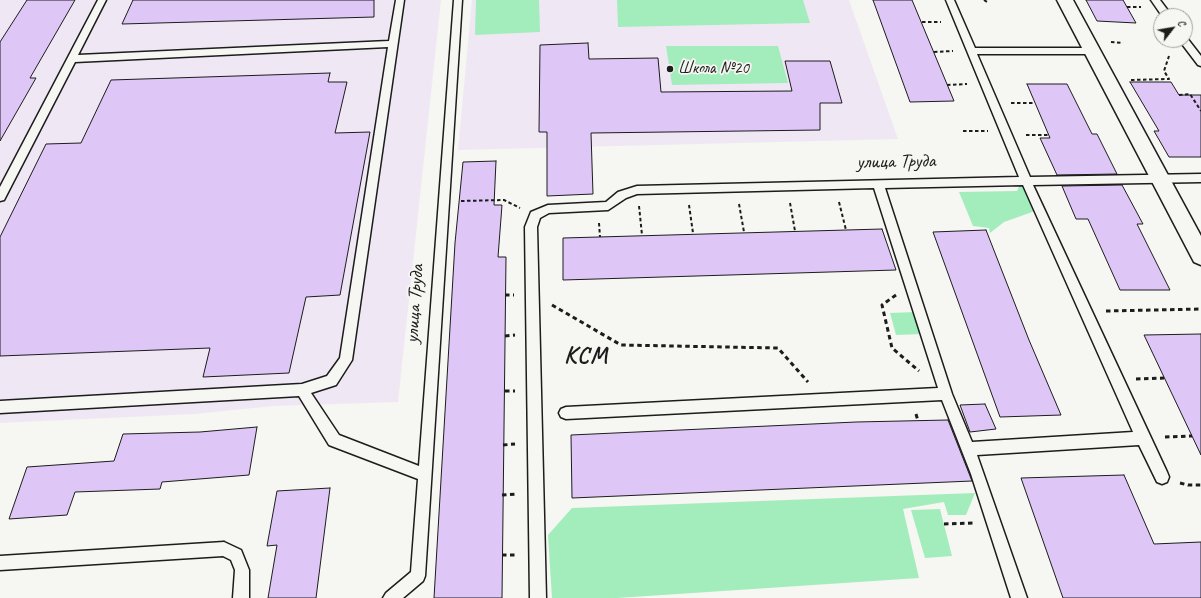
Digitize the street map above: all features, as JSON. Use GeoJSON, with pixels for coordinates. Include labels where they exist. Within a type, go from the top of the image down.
{"type":"FeatureCollection","features":[{"type":"Feature","properties":{"kind":"street"},"geometry":{"type":"LineString","coordinates":[[1065,0],[1201,256]]}},
{"type":"Feature","properties":{"kind":"lane"},"geometry":{"type":"LineString","coordinates":[[0,197],[102,0]]}},
{"type":"Feature","properties":{"kind":"lane"},"geometry":{"type":"LineString","coordinates":[[0,407],[302,390],[331,381],[346,360],[392,44],[400,0]]}},
{"type":"Feature","properties":{"kind":"lane","name":"улица Труда"},"geometry":{"type":"LineString","coordinates":[[391,598],[418,576],[458,0]]}},
{"type":"Feature","properties":{"kind":"lane"},"geometry":{"type":"LineString","coordinates":[[950,0],[973,51],[1026,181],[1162,477]]}},
{"type":"Feature","properties":{"kind":"lane"},"geometry":{"type":"LineString","coordinates":[[72,59],[392,44]]}},
{"type":"Feature","properties":{"kind":"lane"},"geometry":{"type":"LineString","coordinates":[[1190,48],[1201,63]]}},
{"type":"Feature","properties":{"kind":"lane"},"geometry":{"type":"LineString","coordinates":[[973,51],[1092,51]]}},
{"type":"Feature","properties":{"kind":"lane","name":"улица Труда"},"geometry":{"type":"LineString","coordinates":[[635,190],[1201,178]]}},
{"type":"Feature","properties":{"kind":"lane"},"geometry":{"type":"LineString","coordinates":[[878,184],[946,394],[969,449],[1019,598]]}},
{"type":"Feature","properties":{"kind":"lane"},"geometry":{"type":"LineString","coordinates":[[538,598],[532,227],[535,215],[548,209],[608,206],[622,194],[635,190]]}},
{"type":"Feature","properties":{"kind":"lane"},"geometry":{"type":"LineString","coordinates":[[302,390],[334,440],[425,475]]}},
{"type":"Feature","properties":{"kind":"lane"},"geometry":{"type":"LineString","coordinates":[[566,413],[946,394]]}},
{"type":"Feature","properties":{"kind":"lane"},"geometry":{"type":"LineString","coordinates":[[969,449],[1143,438]]}},
{"type":"Feature","properties":{"kind":"lane"},"geometry":{"type":"LineString","coordinates":[[0,563],[224,549],[236,555],[242,570],[241,598]]}},
{"type":"Feature","properties":{"kind":"path"},"geometry":{"type":"LineString","coordinates":[[1127,7],[1143,7]]}},
{"type":"Feature","properties":{"kind":"path"},"geometry":{"type":"LineString","coordinates":[[1127,80],[1169,79],[1164,71],[1169,56]]}},
{"type":"Feature","properties":{"kind":"path"},"geometry":{"type":"LineString","coordinates":[[1178,94],[1190,94],[1201,112]]}},
{"type":"Feature","properties":{"kind":"path"},"geometry":{"type":"LineString","coordinates":[[994,103],[1035,103]]}},
{"type":"Feature","properties":{"kind":"path"},"geometry":{"type":"LineString","coordinates":[[1008,136],[1049,135]]}},
{"type":"Feature","properties":{"kind":"path"},"geometry":{"type":"LineString","coordinates":[[835,186],[846,230]]}},
{"type":"Feature","properties":{"kind":"path"},"geometry":{"type":"LineString","coordinates":[[787,187],[795,231]]}},
{"type":"Feature","properties":{"kind":"path"},"geometry":{"type":"LineString","coordinates":[[686,188],[693,233]]}},
{"type":"Feature","properties":{"kind":"path"},"geometry":{"type":"LineString","coordinates":[[736,188],[744,232]]}},
{"type":"Feature","properties":{"kind":"path"},"geometry":{"type":"LineString","coordinates":[[635,190],[642,235]]}},
{"type":"Feature","properties":{"kind":"path"},"geometry":{"type":"LineString","coordinates":[[445,202],[504,200],[535,215]]}},
{"type":"Feature","properties":{"kind":"path"},"geometry":{"type":"LineString","coordinates":[[910,285],[882,305],[892,348],[946,394]]}},
{"type":"Feature","properties":{"kind":"path"},"geometry":{"type":"LineString","coordinates":[[533,294],[620,345],[778,348],[823,399]]}},
{"type":"Feature","properties":{"kind":"path"},"geometry":{"type":"LineString","coordinates":[[1086,312],[1201,309]]}},
{"type":"Feature","properties":{"kind":"path"},"geometry":{"type":"LineString","coordinates":[[1117,379],[1164,378]]}},
{"type":"Feature","properties":{"kind":"path"},"geometry":{"type":"LineString","coordinates":[[1143,438],[1192,436]]}},
{"type":"Feature","properties":{"kind":"path"},"geometry":{"type":"LineString","coordinates":[[944,524],[973,524],[987,502]]}},
{"type":"Feature","properties":{"kind":"shaded area"},"geometry":{"type":"Polygon","coordinates":[[[0,0],[441,0],[398,402],[273,406],[195,414],[0,423],[0,0]]]}},
{"type":"Feature","properties":{"kind":"shaded area","name":"Школа №20"},"geometry":{"type":"Polygon","coordinates":[[[472,0],[849,0],[898,139],[458,150],[472,0]]]}},
{"type":"Feature","properties":{"kind":"green space"},"geometry":{"type":"Polygon","coordinates":[[[476,0],[539,0],[540,32],[475,35],[476,0]]]}},
{"type":"Feature","properties":{"kind":"green space"},"geometry":{"type":"Polygon","coordinates":[[[617,0],[803,0],[810,23],[618,27],[617,0]]]}},
{"type":"Feature","properties":{"kind":"green space"},"geometry":{"type":"Polygon","coordinates":[[[666,46],[778,46],[788,83],[672,85],[666,46]]]}},
{"type":"Feature","properties":{"kind":"green space"},"geometry":{"type":"Polygon","coordinates":[[[1025,184],[1035,211],[1004,222],[990,233],[989,228],[973,226],[959,192],[1017,191],[1020,185],[1025,184]]]}},
{"type":"Feature","properties":{"kind":"green space"},"geometry":{"type":"Polygon","coordinates":[[[916,312],[923,334],[896,335],[890,313],[916,312]]]}},
{"type":"Feature","properties":{"kind":"green space"},"geometry":{"type":"Polygon","coordinates":[[[975,493],[966,515],[948,515],[944,502],[903,509],[919,578],[617,598],[552,598],[548,535],[572,508],[975,493]]]}},
{"type":"Feature","properties":{"kind":"green space"},"geometry":{"type":"Polygon","coordinates":[[[940,509],[952,556],[925,558],[911,510],[940,509]]]}},
{"type":"Feature","properties":{"kind":"building"},"geometry":{"type":"Polygon","coordinates":[[[27,0],[75,0],[30,78],[36,78],[0,141],[0,42],[27,0]]]}},
{"type":"Feature","properties":{"kind":"building"},"geometry":{"type":"Polygon","coordinates":[[[133,0],[374,0],[374,17],[122,24],[133,0]]]}},
{"type":"Feature","properties":{"kind":"building"},"geometry":{"type":"Polygon","coordinates":[[[873,0],[912,0],[954,101],[910,102],[873,0]]]}},
{"type":"Feature","properties":{"kind":"building"},"geometry":{"type":"Polygon","coordinates":[[[1086,0],[1123,0],[1136,23],[1097,21],[1086,0]]]}},
{"type":"Feature","properties":{"kind":"building"},"geometry":{"type":"Polygon","coordinates":[[[588,43],[589,59],[658,58],[661,92],[792,91],[785,61],[830,61],[842,103],[820,103],[820,130],[591,133],[593,194],[547,196],[547,132],[539,132],[540,45],[588,43]]]}},
{"type":"Feature","properties":{"kind":"building"},"geometry":{"type":"Polygon","coordinates":[[[330,73],[328,82],[347,82],[335,133],[370,132],[340,295],[306,297],[289,373],[203,377],[210,348],[0,356],[0,237],[46,144],[81,143],[111,80],[330,73]]]}},
{"type":"Feature","properties":{"kind":"building"},"geometry":{"type":"Polygon","coordinates":[[[1130,82],[1171,82],[1179,95],[1201,95],[1201,157],[1169,157],[1154,131],[1159,131],[1130,82]]]}},
{"type":"Feature","properties":{"kind":"building"},"geometry":{"type":"Polygon","coordinates":[[[1027,84],[1067,84],[1092,134],[1097,134],[1117,174],[1057,175],[1040,138],[1050,138],[1027,84]]]}},
{"type":"Feature","properties":{"kind":"building"},"geometry":{"type":"Polygon","coordinates":[[[496,161],[494,205],[502,205],[498,257],[506,257],[502,598],[434,598],[455,243],[463,162],[496,161]]]}},
{"type":"Feature","properties":{"kind":"building"},"geometry":{"type":"Polygon","coordinates":[[[1122,185],[1143,224],[1137,224],[1170,290],[1120,290],[1088,219],[1076,219],[1062,186],[1122,185]]]}},
{"type":"Feature","properties":{"kind":"building"},"geometry":{"type":"Polygon","coordinates":[[[882,229],[896,270],[563,280],[563,238],[882,229]]]}},
{"type":"Feature","properties":{"kind":"building"},"geometry":{"type":"Polygon","coordinates":[[[986,230],[1029,340],[1061,415],[1000,417],[933,232],[986,230]]]}},
{"type":"Feature","properties":{"kind":"building"},"geometry":{"type":"Polygon","coordinates":[[[1201,334],[1201,455],[1144,335],[1201,334]]]}},
{"type":"Feature","properties":{"kind":"building"},"geometry":{"type":"Polygon","coordinates":[[[985,404],[996,429],[970,432],[960,405],[985,404]]]}},
{"type":"Feature","properties":{"kind":"building"},"geometry":{"type":"Polygon","coordinates":[[[948,420],[972,481],[572,498],[571,435],[856,422],[948,420]]]}},
{"type":"Feature","properties":{"kind":"building"},"geometry":{"type":"Polygon","coordinates":[[[257,427],[249,475],[162,482],[160,489],[75,492],[67,515],[9,519],[27,467],[114,461],[123,434],[200,432],[257,427]]]}},
{"type":"Feature","properties":{"kind":"building"},"geometry":{"type":"Polygon","coordinates":[[[1124,475],[1154,544],[1201,542],[1201,598],[1063,598],[1021,478],[1124,475]]]}},
{"type":"Feature","properties":{"kind":"building"},"geometry":{"type":"Polygon","coordinates":[[[330,488],[316,598],[268,598],[277,545],[267,546],[277,491],[330,488]]]}},
{"type":"Feature","properties":{"kind":"place","name":"Школа №20"},"geometry":{"type":"Point","coordinates":[670,69]}},
{"type":"Feature","properties":{"kind":"district","name":"КСМ"},"geometry":{"type":"Point","coordinates":[586,357]}}]}
